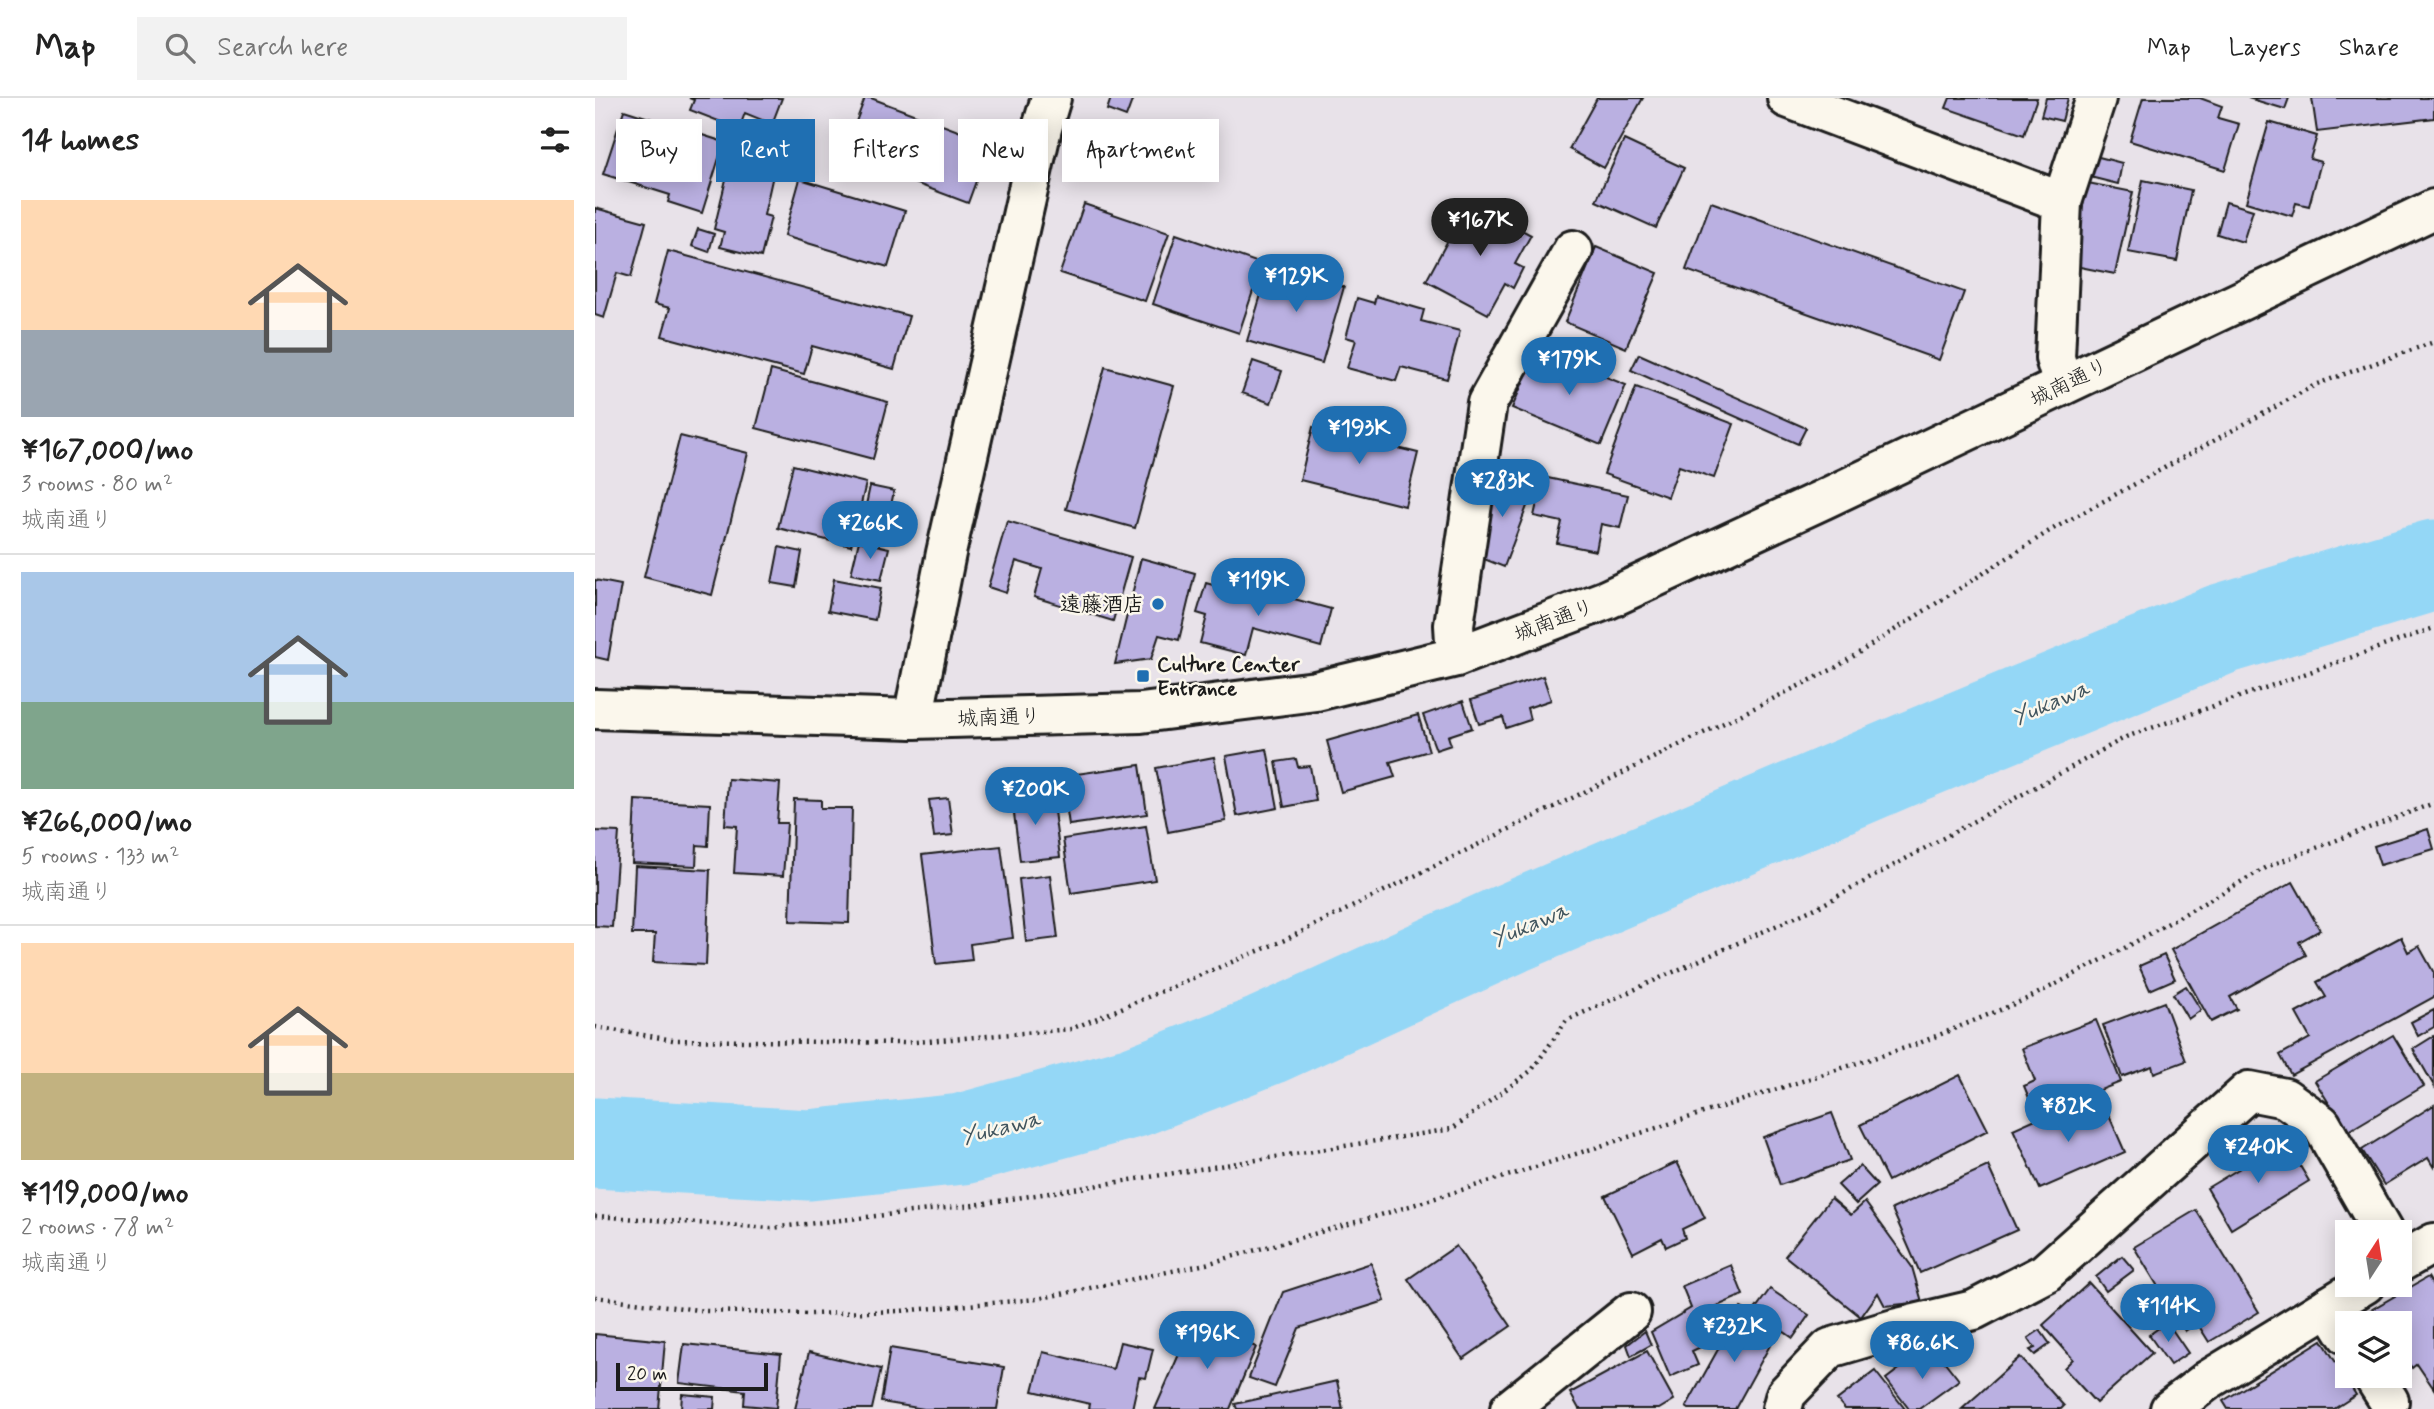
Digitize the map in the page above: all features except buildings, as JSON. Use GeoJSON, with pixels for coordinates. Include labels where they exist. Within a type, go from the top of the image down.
{"type":"FeatureCollection","features":[{"type":"Feature","properties":{"kind":"street"},"geometry":{"type":"LineString","coordinates":[[913,719],[946,553],[1051,98]]}},
{"type":"Feature","properties":{"kind":"street"},"geometry":{"type":"LineString","coordinates":[[1787,98],[2062,202]]}},
{"type":"Feature","properties":{"kind":"street"},"geometry":{"type":"LineString","coordinates":[[2063,385],[2055,358],[2062,202],[2096,98]]}},
{"type":"Feature","properties":{"kind":"street","name":"城南通り"},"geometry":{"type":"LineString","coordinates":[[595,709],[913,719],[1141,713],[1316,691],[1455,657],[1606,600],[2434,209]]}},
{"type":"Feature","properties":{"kind":"street"},"geometry":{"type":"LineString","coordinates":[[1455,657],[1454,625],[1487,403],[1573,250]]}},
{"type":"Feature","properties":{"kind":"street"},"geometry":{"type":"LineString","coordinates":[[1782,1409],[1786,1394],[1830,1348],[1974,1310],[2045,1273],[2249,1091],[2285,1098],[2321,1124],[2376,1220]]}},
{"type":"Feature","properties":{"kind":"street"},"geometry":{"type":"LineString","coordinates":[[2412,1255],[2434,1243]]}},
{"type":"Feature","properties":{"kind":"street"},"geometry":{"type":"LineString","coordinates":[[1510,1409],[1631,1312]]}},
{"type":"Feature","properties":{"kind":"street"},"geometry":{"type":"LineString","coordinates":[[2170,1409],[2208,1380],[2335,1321]]}},
{"type":"Feature","properties":{"kind":"path"},"geometry":{"type":"LineString","coordinates":[[595,1027],[673,1040],[904,1043],[1072,1029],[1287,939],[1835,668],[2051,530],[2317,384],[2434,342]]}},
{"type":"Feature","properties":{"kind":"path"},"geometry":{"type":"LineString","coordinates":[[595,1216],[771,1228],[973,1205],[1452,1129],[1532,1069],[1567,1020],[1822,905],[2126,737],[2434,628]]}},
{"type":"Feature","properties":{"kind":"path"},"geometry":{"type":"LineString","coordinates":[[595,1297],[706,1311],[810,1314],[900,1311],[1037,1299],[1206,1264],[1494,1181],[1917,1044],[2029,998],[2121,950],[2269,866],[2434,803]]}},
{"type":"Feature","properties":{"kind":"waterway","name":"Yukawa"},"geometry":{"type":"LineString","coordinates":[[595,1143],[809,1155],[962,1139],[1134,1092],[1266,1040],[1509,929],[1909,758],[2222,629],[2434,565]]}},
{"type":"Feature","properties":{"kind":"place","name":"遠藤酒店"},"geometry":{"type":"Point","coordinates":[1158,604]}},
{"type":"Feature","properties":{"kind":"place","name":"Culture Center Entrance"},"geometry":{"type":"Point","coordinates":[1143,676]}}]}
